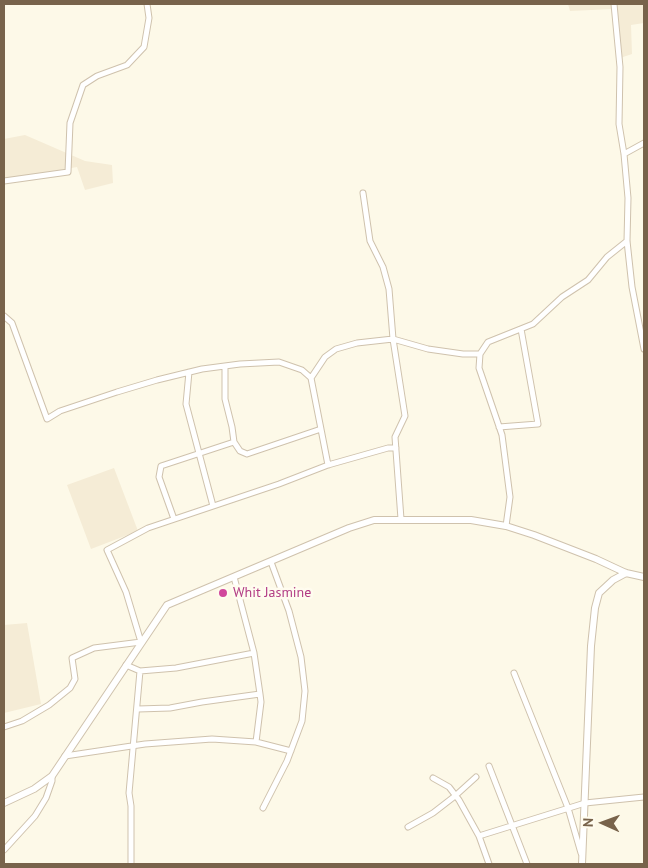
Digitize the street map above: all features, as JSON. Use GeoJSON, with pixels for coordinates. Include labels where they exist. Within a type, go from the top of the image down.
{"type":"FeatureCollection","features":[{"type":"Feature","properties":{"kind":"street"},"geometry":{"type":"LineString","coordinates":[[4,180],[68,172],[70,123],[83,85],[97,76],[127,65],[144,47],[149,18],[147,4]]}},
{"type":"Feature","properties":{"kind":"street"},"geometry":{"type":"LineString","coordinates":[[614,4],[620,67],[619,124],[628,198],[627,241],[632,288],[644,349]]}},
{"type":"Feature","properties":{"kind":"street"},"geometry":{"type":"LineString","coordinates":[[624,154],[644,143]]}},
{"type":"Feature","properties":{"kind":"street"},"geometry":{"type":"LineString","coordinates":[[363,192],[370,241],[383,267],[389,289],[393,339],[405,416],[395,438],[401,519]]}},
{"type":"Feature","properties":{"kind":"street"},"geometry":{"type":"LineString","coordinates":[[506,526],[510,497],[502,436],[479,368],[480,354],[488,342],[533,324],[562,296],[588,280],[608,257],[627,241]]}},
{"type":"Feature","properties":{"kind":"street"},"geometry":{"type":"LineString","coordinates":[[4,316],[12,323],[47,419],[60,411],[117,392],[189,372],[225,366],[279,362],[302,370],[311,378],[328,464]]}},
{"type":"Feature","properties":{"kind":"street"},"geometry":{"type":"LineString","coordinates":[[499,427],[538,424],[521,329]]}},
{"type":"Feature","properties":{"kind":"street"},"geometry":{"type":"LineString","coordinates":[[311,378],[325,357],[336,349],[357,343],[393,339],[428,349],[463,354],[480,354]]}},
{"type":"Feature","properties":{"kind":"street"},"geometry":{"type":"LineString","coordinates":[[225,366],[225,399],[234,442],[240,451],[247,454],[321,429]]}},
{"type":"Feature","properties":{"kind":"street"},"geometry":{"type":"LineString","coordinates":[[189,372],[186,404],[213,506]]}},
{"type":"Feature","properties":{"kind":"street"},"geometry":{"type":"LineString","coordinates":[[174,519],[159,477],[161,466],[234,442]]}},
{"type":"Feature","properties":{"kind":"street"},"geometry":{"type":"LineString","coordinates":[[141,642],[126,592],[107,550],[148,528],[280,484],[328,464],[388,448],[396,448]]}},
{"type":"Feature","properties":{"kind":"street"},"geometry":{"type":"LineString","coordinates":[[4,803],[34,789],[52,776],[167,605],[349,528],[374,520],[471,520],[506,526],[588,555],[626,573],[643,574]]}},
{"type":"Feature","properties":{"kind":"street"},"geometry":{"type":"LineString","coordinates":[[263,808],[291,751],[302,721],[304,682],[301,657],[289,611],[271,562]]}},
{"type":"Feature","properties":{"kind":"street"},"geometry":{"type":"LineString","coordinates":[[583,862],[591,646],[595,608],[599,593],[613,580],[626,573]]}},
{"type":"Feature","properties":{"kind":"street"},"geometry":{"type":"LineString","coordinates":[[234,577],[254,653],[260,694],[261,702],[256,742]]}},
{"type":"Feature","properties":{"kind":"street"},"geometry":{"type":"LineString","coordinates":[[4,727],[22,721],[49,705],[70,688],[75,679],[72,658],[94,648],[141,642]]}},
{"type":"Feature","properties":{"kind":"street"},"geometry":{"type":"LineString","coordinates":[[126,665],[140,671],[176,668],[254,653]]}},
{"type":"Feature","properties":{"kind":"street"},"geometry":{"type":"LineString","coordinates":[[131,863],[131,806],[129,793],[140,671]]}},
{"type":"Feature","properties":{"kind":"street"},"geometry":{"type":"LineString","coordinates":[[514,673],[568,808],[583,862]]}},
{"type":"Feature","properties":{"kind":"street"},"geometry":{"type":"LineString","coordinates":[[138,709],[170,708],[260,694]]}},
{"type":"Feature","properties":{"kind":"street"},"geometry":{"type":"LineString","coordinates":[[65,756],[133,746],[212,739],[256,742],[291,751]]}},
{"type":"Feature","properties":{"kind":"street"},"geometry":{"type":"LineString","coordinates":[[489,766],[527,864]]}},
{"type":"Feature","properties":{"kind":"street"},"geometry":{"type":"LineString","coordinates":[[4,850],[35,816],[50,789],[52,776]]}},
{"type":"Feature","properties":{"kind":"street"},"geometry":{"type":"LineString","coordinates":[[408,827],[433,813],[456,796],[476,777]]}},
{"type":"Feature","properties":{"kind":"street"},"geometry":{"type":"LineString","coordinates":[[433,778],[449,788],[456,796],[479,836],[489,864]]}},
{"type":"Feature","properties":{"kind":"street"},"geometry":{"type":"LineString","coordinates":[[479,836],[585,803],[644,797]]}},
{"type":"Feature","properties":{"kind":"shaded area"},"geometry":{"type":"Polygon","coordinates":[[[568,4],[644,4],[644,23],[631,25],[632,54],[620,58],[613,9],[570,11],[568,4]]]}},
{"type":"Feature","properties":{"kind":"shaded area"},"geometry":{"type":"Polygon","coordinates":[[[25,135],[85,161],[112,165],[113,183],[85,190],[77,167],[4,180],[4,139],[25,135]]]}},
{"type":"Feature","properties":{"kind":"shaded area"},"geometry":{"type":"Polygon","coordinates":[[[114,468],[138,531],[91,549],[67,485],[114,468]]]}},
{"type":"Feature","properties":{"kind":"shaded area"},"geometry":{"type":"Polygon","coordinates":[[[27,623],[41,704],[4,713],[4,625],[27,623]]]}},
{"type":"Feature","properties":{"kind":"place","name":"Whit Jasmine"},"geometry":{"type":"Point","coordinates":[223,593]}}]}
